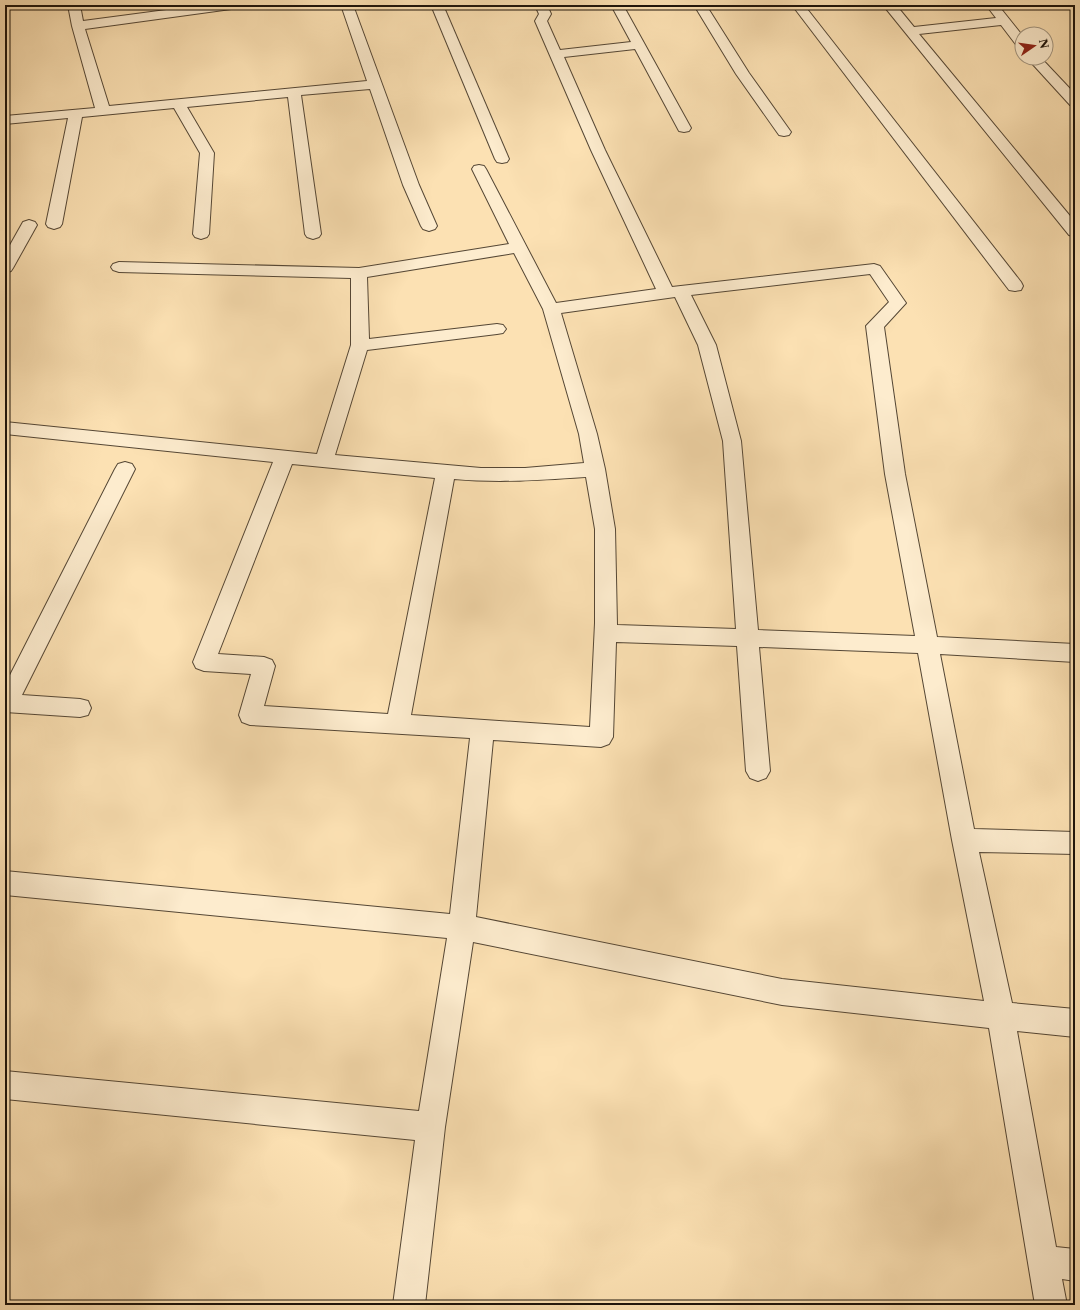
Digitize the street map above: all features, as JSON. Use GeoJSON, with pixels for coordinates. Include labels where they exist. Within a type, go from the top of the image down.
{"type":"FeatureCollection","features":[{"type":"Feature","properties":{"kind":"street"},"geometry":{"type":"LineString","coordinates":[[74,5],[78,26],[103,111]]}},
{"type":"Feature","properties":{"kind":"street"},"geometry":{"type":"LineString","coordinates":[[78,26],[231,5]]}},
{"type":"Feature","properties":{"kind":"street"},"geometry":{"type":"LineString","coordinates":[[347,5],[411,185],[430,226]]}},
{"type":"Feature","properties":{"kind":"street"},"geometry":{"type":"LineString","coordinates":[[437,5],[502,159]]}},
{"type":"Feature","properties":{"kind":"street"},"geometry":{"type":"LineString","coordinates":[[540,5],[545,14],[541,21],[598,150],[673,293],[707,346],[732,441],[758,771]]}},
{"type":"Feature","properties":{"kind":"street"},"geometry":{"type":"LineString","coordinates":[[617,5],[684,128]]}},
{"type":"Feature","properties":{"kind":"street"},"geometry":{"type":"LineString","coordinates":[[700,5],[743,74],[784,132]]}},
{"type":"Feature","properties":{"kind":"street"},"geometry":{"type":"LineString","coordinates":[[798,5],[1015,286]]}},
{"type":"Feature","properties":{"kind":"street"},"geometry":{"type":"LineString","coordinates":[[889,5],[1075,232]]}},
{"type":"Feature","properties":{"kind":"street"},"geometry":{"type":"LineString","coordinates":[[992,5],[1014,33]]}},
{"type":"Feature","properties":{"kind":"street"},"geometry":{"type":"LineString","coordinates":[[910,31],[1005,21]]}},
{"type":"Feature","properties":{"kind":"street"},"geometry":{"type":"LineString","coordinates":[[556,54],[639,45]]}},
{"type":"Feature","properties":{"kind":"street"},"geometry":{"type":"LineString","coordinates":[[1041,66],[1075,102]]}},
{"type":"Feature","properties":{"kind":"street"},"geometry":{"type":"LineString","coordinates":[[5,120],[375,84]]}},
{"type":"Feature","properties":{"kind":"street"},"geometry":{"type":"LineString","coordinates":[[294,92],[313,234]]}},
{"type":"Feature","properties":{"kind":"street"},"geometry":{"type":"LineString","coordinates":[[178,103],[207,153],[201,234]]}},
{"type":"Feature","properties":{"kind":"street"},"geometry":{"type":"LineString","coordinates":[[54,224],[76,113]]}},
{"type":"Feature","properties":{"kind":"street"},"geometry":{"type":"LineString","coordinates":[[285,457],[204,662],[264,666],[250,715],[601,737],[605,633],[605,529],[588,434],[551,309],[479,169]]}},
{"type":"Feature","properties":{"kind":"street"},"geometry":{"type":"LineString","coordinates":[[5,268],[29,225]]}},
{"type":"Feature","properties":{"kind":"street"},"geometry":{"type":"LineString","coordinates":[[119,267],[359,273],[519,247]]}},
{"type":"Feature","properties":{"kind":"street"},"geometry":{"type":"LineString","coordinates":[[551,309],[874,269],[898,303],[875,326],[895,474],[964,840],[1000,1016],[1051,1305]]}},
{"type":"Feature","properties":{"kind":"street"},"geometry":{"type":"LineString","coordinates":[[324,461],[360,345],[359,273]]}},
{"type":"Feature","properties":{"kind":"street"},"geometry":{"type":"LineString","coordinates":[[360,345],[497,330]]}},
{"type":"Feature","properties":{"kind":"street"},"geometry":{"type":"LineString","coordinates":[[5,428],[324,461],[482,475],[525,475],[595,469]]}},
{"type":"Feature","properties":{"kind":"street"},"geometry":{"type":"LineString","coordinates":[[80,708],[6,703],[125,469]]}},
{"type":"Feature","properties":{"kind":"street"},"geometry":{"type":"LineString","coordinates":[[398,724],[446,472]]}},
{"type":"Feature","properties":{"kind":"street"},"geometry":{"type":"LineString","coordinates":[[605,633],[928,645],[1075,653]]}},
{"type":"Feature","properties":{"kind":"street"},"geometry":{"type":"LineString","coordinates":[[409,1305],[431,1127],[462,927],[482,730]]}},
{"type":"Feature","properties":{"kind":"street"},"geometry":{"type":"LineString","coordinates":[[964,840],[1075,843]]}},
{"type":"Feature","properties":{"kind":"street"},"geometry":{"type":"LineString","coordinates":[[5,883],[462,927],[782,992],[1075,1023]]}},
{"type":"Feature","properties":{"kind":"street"},"geometry":{"type":"LineString","coordinates":[[5,1085],[431,1127]]}},
{"type":"Feature","properties":{"kind":"street"},"geometry":{"type":"LineString","coordinates":[[1043,1262],[1075,1265]]}}]}
